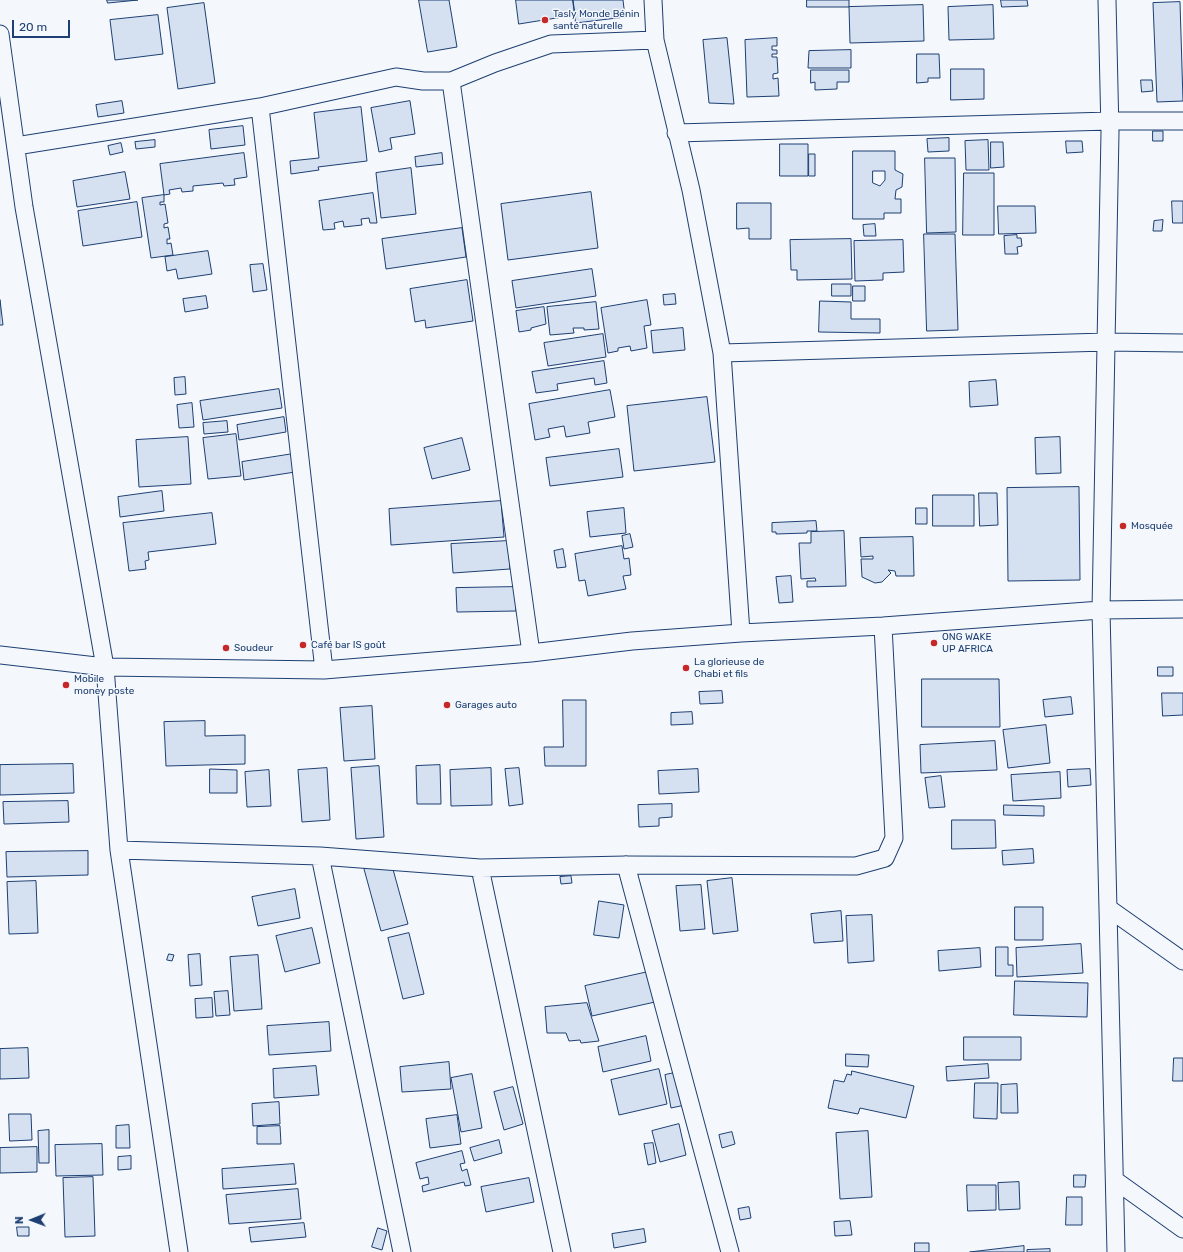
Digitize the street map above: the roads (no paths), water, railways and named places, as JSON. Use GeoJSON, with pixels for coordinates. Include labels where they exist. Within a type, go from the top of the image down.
{"type":"FeatureCollection","features":[{"type":"Feature","properties":{"kind":"street"},"geometry":{"type":"LineString","coordinates":[[653,0],[655,40],[676,133],[691,190],[722,353],[741,633]]}},
{"type":"Feature","properties":{"kind":"street"},"geometry":{"type":"LineString","coordinates":[[1107,0],[1110,121],[1101,610],[1116,1180],[1116,1252]]}},
{"type":"Feature","properties":{"kind":"street"},"geometry":{"type":"LineString","coordinates":[[0,34],[26,215],[105,667],[119,850],[179,1252]]}},
{"type":"Feature","properties":{"kind":"street"},"geometry":{"type":"LineString","coordinates":[[16,146],[260,107],[396,77],[423,81],[451,81],[495,63],[551,44],[655,40]]}},
{"type":"Feature","properties":{"kind":"street"},"geometry":{"type":"LineString","coordinates":[[451,81],[531,653]]}},
{"type":"Feature","properties":{"kind":"street"},"geometry":{"type":"LineString","coordinates":[[260,107],[324,670]]}},
{"type":"Feature","properties":{"kind":"street"},"geometry":{"type":"LineString","coordinates":[[676,133],[1110,121],[1183,121]]}},
{"type":"Feature","properties":{"kind":"street"},"geometry":{"type":"LineString","coordinates":[[722,353],[1106,342],[1183,343]]}},
{"type":"Feature","properties":{"kind":"street"},"geometry":{"type":"LineString","coordinates":[[0,655],[105,667],[324,670],[531,653],[632,641],[741,633],[883,626],[1101,610],[1183,609]]}},
{"type":"Feature","properties":{"kind":"street"},"geometry":{"type":"LineString","coordinates":[[119,850],[320,856],[480,868],[626,865],[856,866],[885,858],[894,838],[883,626]]}},
{"type":"Feature","properties":{"kind":"street"},"geometry":{"type":"LineString","coordinates":[[320,856],[402,1252]]}},
{"type":"Feature","properties":{"kind":"street"},"geometry":{"type":"LineString","coordinates":[[626,865],[730,1252]]}},
{"type":"Feature","properties":{"kind":"street"},"geometry":{"type":"LineString","coordinates":[[480,868],[562,1252]]}},
{"type":"Feature","properties":{"kind":"street"},"geometry":{"type":"LineString","coordinates":[[1108,908],[1183,961]]}},
{"type":"Feature","properties":{"kind":"street"},"geometry":{"type":"LineString","coordinates":[[1116,1180],[1183,1229]]}},
{"type":"Feature","properties":{"kind":"place","name":"Tasly Monde Bénin santé naturelle"},"geometry":{"type":"Point","coordinates":[545,20]}},
{"type":"Feature","properties":{"kind":"place","name":"Mosquée"},"geometry":{"type":"Point","coordinates":[1123,526]}},
{"type":"Feature","properties":{"kind":"place","name":"ONG WAKE UP AFRICA"},"geometry":{"type":"Point","coordinates":[934,643]}},
{"type":"Feature","properties":{"kind":"place","name":"Café bar IS goût"},"geometry":{"type":"Point","coordinates":[303,645]}},
{"type":"Feature","properties":{"kind":"place","name":"Soudeur"},"geometry":{"type":"Point","coordinates":[226,648]}},
{"type":"Feature","properties":{"kind":"place","name":"La glorieuse de Chabi et fils"},"geometry":{"type":"Point","coordinates":[686,668]}},
{"type":"Feature","properties":{"kind":"place","name":"Mobile money poste"},"geometry":{"type":"Point","coordinates":[66,685]}},
{"type":"Feature","properties":{"kind":"place","name":"Garages auto"},"geometry":{"type":"Point","coordinates":[447,705]}}]}
